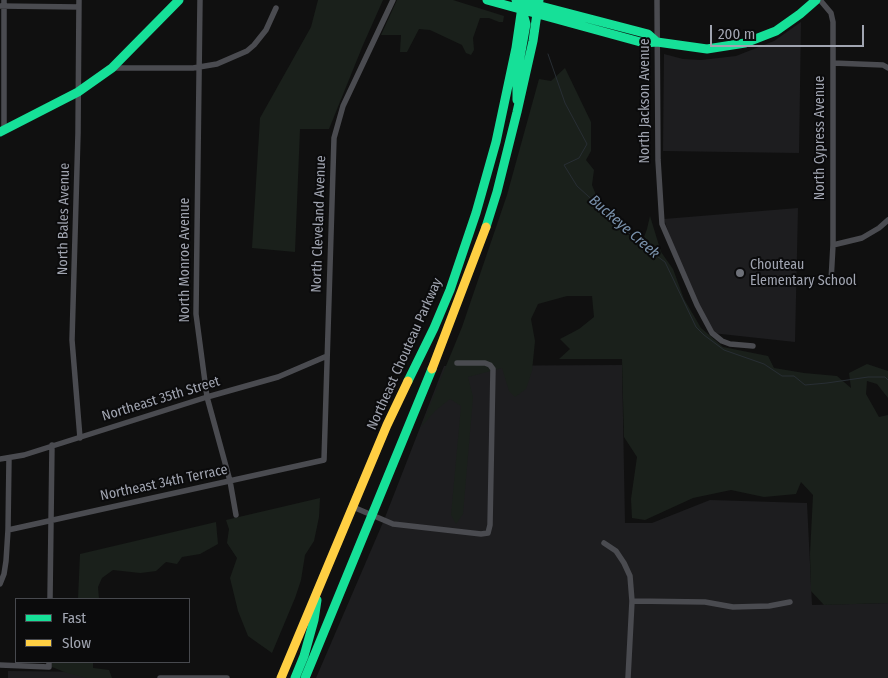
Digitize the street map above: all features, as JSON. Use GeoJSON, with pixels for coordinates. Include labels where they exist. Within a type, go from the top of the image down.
{"type":"FeatureCollection","features":[{"type":"Feature","properties":{"kind":"main road"},"geometry":{"type":"LineString","coordinates":[[2,132],[78,92],[112,68],[179,0]]}},
{"type":"Feature","properties":{"kind":"main road"},"geometry":{"type":"LineString","coordinates":[[487,0],[520,2],[648,34],[658,42],[707,49],[745,43],[776,31],[818,0]]}},
{"type":"Feature","properties":{"kind":"main road"},"geometry":{"type":"LineString","coordinates":[[517,112],[518,74],[526,24],[520,2]]}},
{"type":"Feature","properties":{"kind":"main road","name":"Northeast Chouteau Parkway"},"geometry":{"type":"LineString","coordinates":[[281,678],[387,425],[434,328],[466,244],[496,142],[516,48],[520,2]]}},
{"type":"Feature","properties":{"kind":"main road","name":"Northeast Chouteau Parkway"},"geometry":{"type":"LineString","coordinates":[[305,678],[353,566],[483,235],[517,112],[539,7]]}},
{"type":"Feature","properties":{"kind":"main road"},"geometry":{"type":"LineString","coordinates":[[295,678],[304,656],[314,620],[319,587]]}},
{"type":"Feature","properties":{"kind":"street","name":"North Bales Avenue"},"geometry":{"type":"LineString","coordinates":[[79,0],[72,340],[80,438]]}},
{"type":"Feature","properties":{"kind":"street","name":"North Monroe Avenue"},"geometry":{"type":"LineString","coordinates":[[200,0],[197,329],[207,397],[230,482],[236,515]]}},
{"type":"Feature","properties":{"kind":"street","name":"North Cleveland Avenue"},"geometry":{"type":"LineString","coordinates":[[324,460],[334,138],[343,106],[393,0]]}},
{"type":"Feature","properties":{"kind":"street","name":"North Jackson Avenue"},"geometry":{"type":"LineString","coordinates":[[657,0],[659,202],[662,224],[697,305],[712,333],[722,341],[730,344],[753,346]]}},
{"type":"Feature","properties":{"kind":"street","name":"North Cypress Avenue"},"geometry":{"type":"LineString","coordinates":[[818,0],[828,8],[833,19],[833,245],[831,281]]}},
{"type":"Feature","properties":{"kind":"street"},"geometry":{"type":"LineString","coordinates":[[2,132],[3,4],[79,7]]}},
{"type":"Feature","properties":{"kind":"street"},"geometry":{"type":"LineString","coordinates":[[112,68],[200,67],[217,64],[247,51],[266,30],[276,8]]}},
{"type":"Feature","properties":{"kind":"street"},"geometry":{"type":"LineString","coordinates":[[833,63],[883,65],[888,68]]}},
{"type":"Feature","properties":{"kind":"street"},"geometry":{"type":"LineString","coordinates":[[833,245],[862,238],[888,220]]}},
{"type":"Feature","properties":{"kind":"street","name":"Northeast 35th Street"},"geometry":{"type":"LineString","coordinates":[[0,459],[80,438],[207,397],[278,377],[327,356]]}},
{"type":"Feature","properties":{"kind":"street"},"geometry":{"type":"LineString","coordinates":[[353,508],[394,524],[481,534],[488,532],[490,525],[493,369],[485,363],[457,363]]}},
{"type":"Feature","properties":{"kind":"street"},"geometry":{"type":"LineString","coordinates":[[50,598],[52,445]]}},
{"type":"Feature","properties":{"kind":"street"},"geometry":{"type":"LineString","coordinates":[[0,584],[6,561],[9,458]]}},
{"type":"Feature","properties":{"kind":"street","name":"Northeast 34th Terrace"},"geometry":{"type":"LineString","coordinates":[[8,530],[324,460]]}},
{"type":"Feature","properties":{"kind":"street"},"geometry":{"type":"LineString","coordinates":[[604,542],[616,551],[630,576],[632,601],[628,678]]}},
{"type":"Feature","properties":{"kind":"street"},"geometry":{"type":"LineString","coordinates":[[632,601],[705,602],[734,607],[769,606],[790,602]]}},
{"type":"Feature","properties":{"kind":"street"},"geometry":{"type":"LineString","coordinates":[[0,665],[49,664]]}},
{"type":"Feature","properties":{"kind":"street"},"geometry":{"type":"LineString","coordinates":[[160,678],[227,678]]}},
{"type":"Feature","properties":{"kind":"shaded area"},"geometry":{"type":"Polygon","coordinates":[[[318,0],[383,0],[329,129],[300,129],[295,252],[252,248],[260,118],[311,27],[318,0]]]}},
{"type":"Feature","properties":{"kind":"shaded area"},"geometry":{"type":"Polygon","coordinates":[[[397,0],[453,0],[504,16],[503,22],[489,18],[480,18],[473,38],[474,50],[471,55],[466,53],[462,45],[430,30],[419,29],[407,52],[400,52],[401,35],[381,35],[397,0]]]}},
{"type":"Feature","properties":{"kind":"shaded area"},"geometry":{"type":"Polygon","coordinates":[[[801,22],[799,153],[663,151],[664,54],[683,59],[701,60],[736,56],[774,41],[801,22]]]}},
{"type":"Feature","properties":{"kind":"shaded area"},"geometry":{"type":"Polygon","coordinates":[[[565,68],[591,122],[591,151],[586,160],[594,170],[592,185],[598,200],[609,208],[623,233],[643,240],[650,216],[661,252],[673,269],[684,299],[701,328],[723,347],[768,356],[774,368],[837,376],[851,388],[849,373],[867,364],[888,371],[888,398],[877,384],[867,381],[866,394],[879,417],[888,415],[888,603],[824,605],[811,591],[810,554],[813,495],[801,482],[796,494],[764,497],[731,490],[693,498],[645,520],[632,518],[631,499],[637,457],[624,437],[622,359],[559,359],[570,349],[560,339],[579,329],[594,317],[592,296],[567,296],[538,304],[531,319],[535,341],[532,371],[526,389],[515,397],[509,391],[502,368],[468,377],[473,397],[463,514],[456,524],[451,515],[461,406],[450,399],[435,411],[421,427],[462,327],[507,195],[539,79],[551,81],[565,68]]]}},
{"type":"Feature","properties":{"kind":"shaded area","name":"Chouteau Elementary School"},"geometry":{"type":"Polygon","coordinates":[[[798,208],[795,342],[712,333],[678,261],[664,219],[798,208]]]}},
{"type":"Feature","properties":{"kind":"shaded area"},"geometry":{"type":"Polygon","coordinates":[[[622,365],[625,523],[652,523],[710,500],[807,503],[812,605],[888,603],[888,678],[316,678],[384,520],[444,366],[622,365]]]}},
{"type":"Feature","properties":{"kind":"shaded area"},"geometry":{"type":"Polygon","coordinates":[[[320,498],[319,517],[314,541],[305,555],[301,580],[295,598],[272,653],[248,636],[238,611],[230,578],[237,558],[227,543],[229,529],[226,520],[320,498]]]}},
{"type":"Feature","properties":{"kind":"shaded area"},"geometry":{"type":"Polygon","coordinates":[[[216,522],[218,544],[200,554],[182,557],[177,564],[166,562],[156,571],[140,573],[113,570],[102,578],[98,587],[99,598],[78,598],[80,554],[216,522]]]}},
{"type":"Feature","properties":{"kind":"shaded area"},"geometry":{"type":"Polygon","coordinates":[[[52,663],[93,663],[93,668],[109,670],[112,678],[87,678],[52,667],[52,663]]]}},
{"type":"Feature","properties":{"kind":"shaded area"},"geometry":{"type":"Polygon","coordinates":[[[8,671],[94,672],[100,678],[8,678],[8,671]]]}},
{"type":"Feature","properties":{"kind":"waterway","name":"Buckeye Creek"},"geometry":{"type":"LineString","coordinates":[[548,54],[565,103],[587,144],[579,158],[564,165],[577,186],[642,245],[665,262],[696,327],[704,335],[724,350],[764,364],[782,376],[794,376],[805,385],[868,377],[885,377],[888,380]]}},
{"type":"Feature","properties":{"kind":"traffic: fast"},"geometry":{"type":"LineString","coordinates":[[0,132],[78,92],[112,68],[179,0]]}},
{"type":"Feature","properties":{"kind":"traffic: fast"},"geometry":{"type":"LineString","coordinates":[[487,0],[644,43],[657,42],[707,49],[745,43],[776,31],[816,0]]}},
{"type":"Feature","properties":{"kind":"traffic: fast"},"geometry":{"type":"LineString","coordinates":[[516,0],[520,3],[526,24],[517,74],[517,100]]}},
{"type":"Feature","properties":{"kind":"traffic: fast"},"geometry":{"type":"LineString","coordinates":[[517,0],[648,34],[657,42]]}},
{"type":"Feature","properties":{"kind":"traffic: fast"},"geometry":{"type":"LineString","coordinates":[[408,381],[450,290],[476,213],[496,142],[516,48],[523,0]]}},
{"type":"Feature","properties":{"kind":"traffic: fast"},"geometry":{"type":"LineString","coordinates":[[486,227],[497,192],[517,112],[533,41],[539,0]]}},
{"type":"Feature","properties":{"kind":"traffic: fast"},"geometry":{"type":"LineString","coordinates":[[305,678],[432,369]]}},
{"type":"Feature","properties":{"kind":"traffic: fast"},"geometry":{"type":"LineString","coordinates":[[295,678],[304,656],[314,620],[317,600]]}},
{"type":"Feature","properties":{"kind":"traffic: slow"},"geometry":{"type":"LineString","coordinates":[[432,369],[486,227]]}},
{"type":"Feature","properties":{"kind":"traffic: slow"},"geometry":{"type":"LineString","coordinates":[[281,678],[387,425],[408,381]]}},
{"type":"Feature","properties":{"kind":"place","name":"Chouteau Elementary School"},"geometry":{"type":"Point","coordinates":[740,273]}}]}
